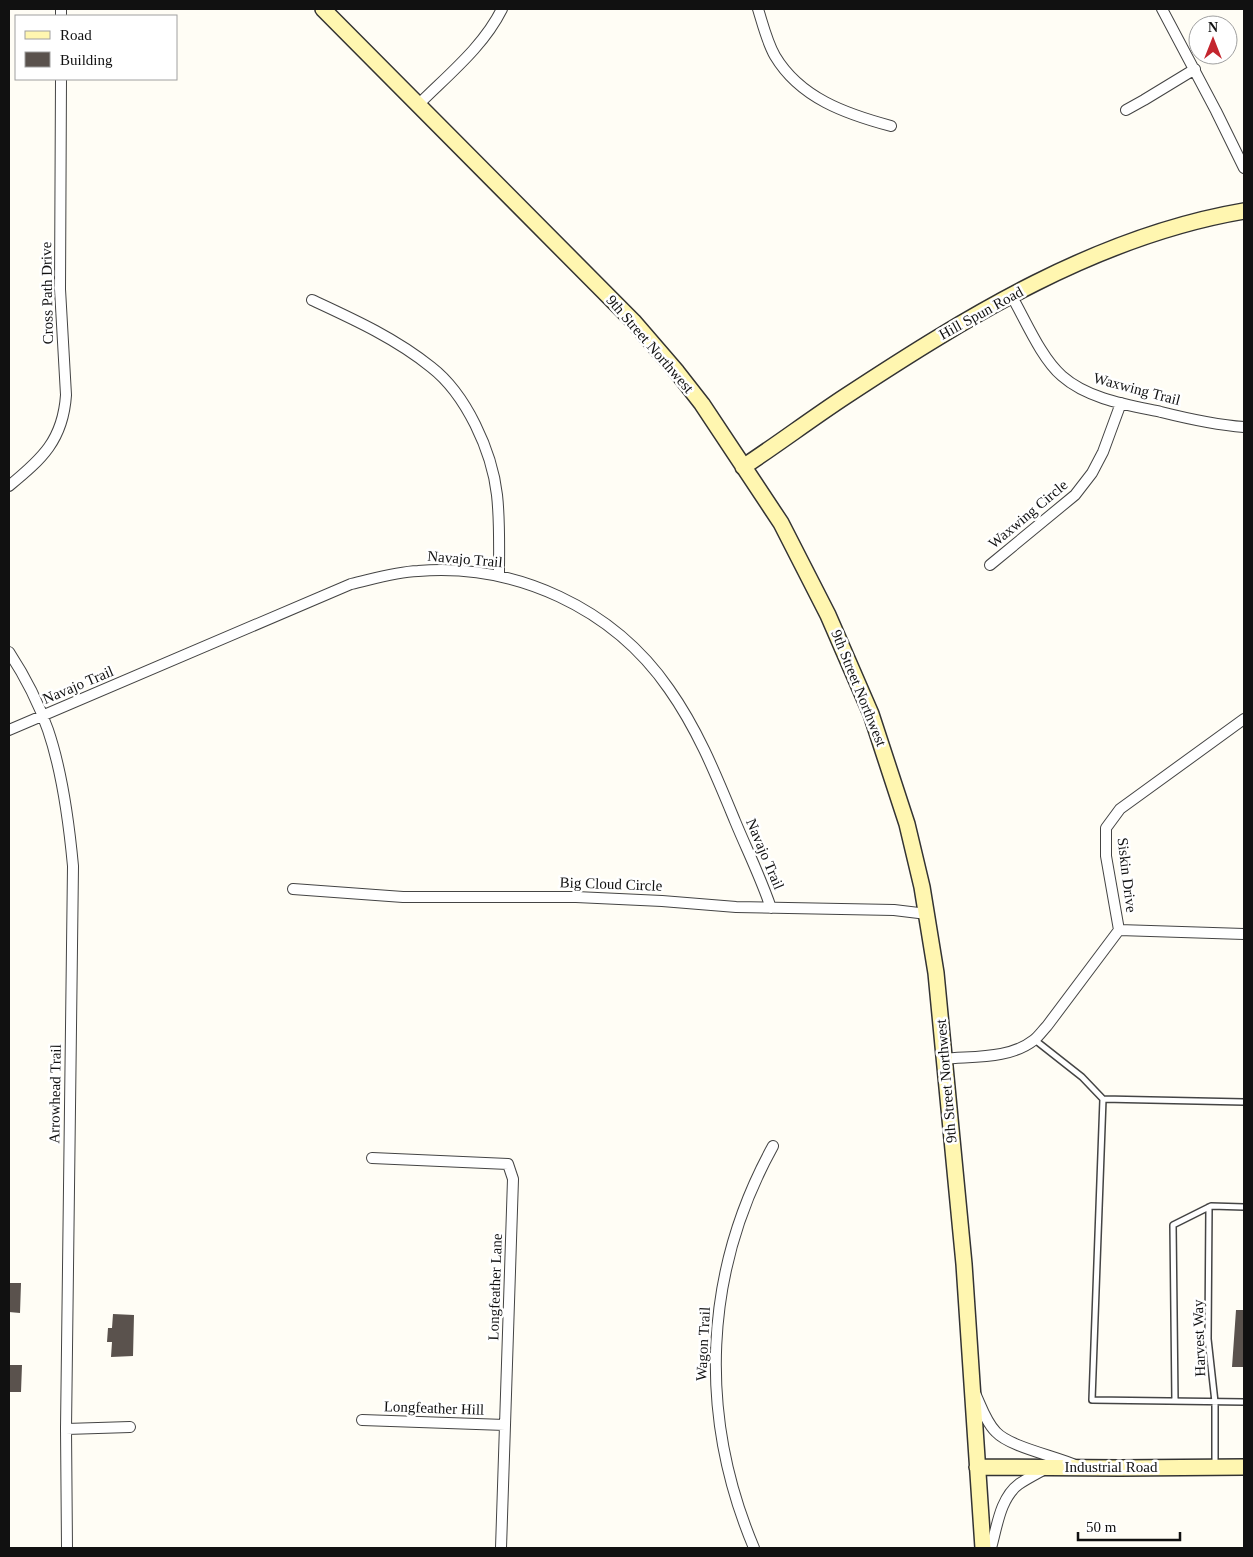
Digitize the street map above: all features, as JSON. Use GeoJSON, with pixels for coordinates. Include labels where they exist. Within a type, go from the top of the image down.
{"type":"FeatureCollection","features":[{"type":"Feature","properties":{"kind":"street","name":"9th Street Northwest"},"geometry":{"type":"LineString","coordinates":[[323,9],[419,104],[639,329],[702,404],[780,522],[828,615],[871,714],[907,824],[927,914],[936,973],[964,1264],[983,1548]]}},
{"type":"Feature","properties":{"kind":"street"},"geometry":{"type":"LineString","coordinates":[[419,104],[481,42],[492,28],[502,9]]}},
{"type":"Feature","properties":{"kind":"street"},"geometry":{"type":"LineString","coordinates":[[758,9],[774,55],[803,89],[843,111],[891,126]]}},
{"type":"Feature","properties":{"kind":"street"},"geometry":{"type":"LineString","coordinates":[[1162,9],[1244,168]]}},
{"type":"Feature","properties":{"kind":"street"},"geometry":{"type":"LineString","coordinates":[[1126,110],[1195,70]]}},
{"type":"Feature","properties":{"kind":"street","name":"Cross Path Drive"},"geometry":{"type":"LineString","coordinates":[[9,486],[40,458],[59,430],[64,412],[66,395],[60,289],[61,80]]}},
{"type":"Feature","properties":{"kind":"street","name":"Hill Spun Road"},"geometry":{"type":"LineString","coordinates":[[742,467],[844,397],[933,340],[1011,295],[1114,248],[1180,226],[1244,211]]}},
{"type":"Feature","properties":{"kind":"street","name":"Waxwing Trail"},"geometry":{"type":"LineString","coordinates":[[1011,295],[1047,359],[1060,375],[1078,387],[1121,403],[1244,428]]}},
{"type":"Feature","properties":{"kind":"street"},"geometry":{"type":"LineString","coordinates":[[312,300],[394,340],[431,367],[456,392],[472,417],[490,462],[495,481],[500,530],[498,575]]}},
{"type":"Feature","properties":{"kind":"street","name":"Waxwing Circle"},"geometry":{"type":"LineString","coordinates":[[990,565],[1076,495],[1092,473],[1103,452],[1121,403]]}},
{"type":"Feature","properties":{"kind":"street","name":"Navajo Trail"},"geometry":{"type":"LineString","coordinates":[[9,730],[351,584],[418,570],[463,571],[498,575],[550,591],[589,612],[612,628],[637,651],[669,688],[707,754],[760,876],[771,908]]}},
{"type":"Feature","properties":{"kind":"street","name":"Arrowhead Trail"},"geometry":{"type":"LineString","coordinates":[[9,652],[30,689],[52,742],[62,788],[72,866],[66,1429],[67,1548]]}},
{"type":"Feature","properties":{"kind":"street","name":"Siskin Drive"},"geometry":{"type":"LineString","coordinates":[[944,1059],[1006,1053],[1021,1048],[1035,1040],[1083,980],[1119,930],[1106,856],[1106,828],[1120,809],[1244,719]]}},
{"type":"Feature","properties":{"kind":"street","name":"Big Cloud Circle"},"geometry":{"type":"LineString","coordinates":[[293,889],[403,897],[576,897],[771,908],[894,910],[927,914]]}},
{"type":"Feature","properties":{"kind":"street"},"geometry":{"type":"LineString","coordinates":[[1119,930],[1244,934]]}},
{"type":"Feature","properties":{"kind":"street","name":"Wagon Trail"},"geometry":{"type":"LineString","coordinates":[[754,1548],[744,1524],[725,1461],[717,1414],[715,1364],[719,1309],[736,1229],[773,1146]]}},
{"type":"Feature","properties":{"kind":"street","name":"Longfeather Lane"},"geometry":{"type":"LineString","coordinates":[[372,1158],[508,1164],[513,1179],[501,1548]]}},
{"type":"Feature","properties":{"kind":"street"},"geometry":{"type":"LineString","coordinates":[[973,1389],[987,1419],[995,1431],[1002,1437],[1033,1451],[1081,1467]]}},
{"type":"Feature","properties":{"kind":"street","name":"Longfeather Hill"},"geometry":{"type":"LineString","coordinates":[[362,1420],[505,1425]]}},
{"type":"Feature","properties":{"kind":"street"},"geometry":{"type":"LineString","coordinates":[[66,1429],[130,1427]]}},
{"type":"Feature","properties":{"kind":"street","name":"Industrial Road"},"geometry":{"type":"LineString","coordinates":[[977,1467],[1244,1467]]}},
{"type":"Feature","properties":{"kind":"street"},"geometry":{"type":"LineString","coordinates":[[991,1548],[997,1522],[1005,1500],[1020,1483],[1047,1467]]}},
{"type":"Feature","properties":{"kind":"lane"},"geometry":{"type":"LineString","coordinates":[[1035,1040],[1082,1077],[1103,1099],[1244,1102]]}},
{"type":"Feature","properties":{"kind":"lane"},"geometry":{"type":"LineString","coordinates":[[1103,1099],[1092,1400],[1244,1402]]}},
{"type":"Feature","properties":{"kind":"lane"},"geometry":{"type":"LineString","coordinates":[[1175,1401],[1173,1225],[1209,1207],[1244,1207]]}},
{"type":"Feature","properties":{"kind":"lane","name":"Harvest Way"},"geometry":{"type":"LineString","coordinates":[[1209,1207],[1208,1339],[1215,1402],[1215,1467]]}},
{"type":"Feature","properties":{"kind":"building"},"geometry":{"type":"Polygon","coordinates":[[[9,1283],[21,1283],[20,1313],[9,1312],[9,1283]]]}},
{"type":"Feature","properties":{"kind":"building"},"geometry":{"type":"Polygon","coordinates":[[[1236,1310],[1244,1310],[1244,1367],[1232,1367],[1236,1310]]]}},
{"type":"Feature","properties":{"kind":"building"},"geometry":{"type":"Polygon","coordinates":[[[113,1314],[134,1315],[133,1356],[111,1357],[112,1342],[107,1342],[108,1328],[112,1328],[113,1314]]]}},
{"type":"Feature","properties":{"kind":"building"},"geometry":{"type":"Polygon","coordinates":[[[9,1365],[22,1365],[21,1392],[9,1392],[9,1365]]]}}]}
